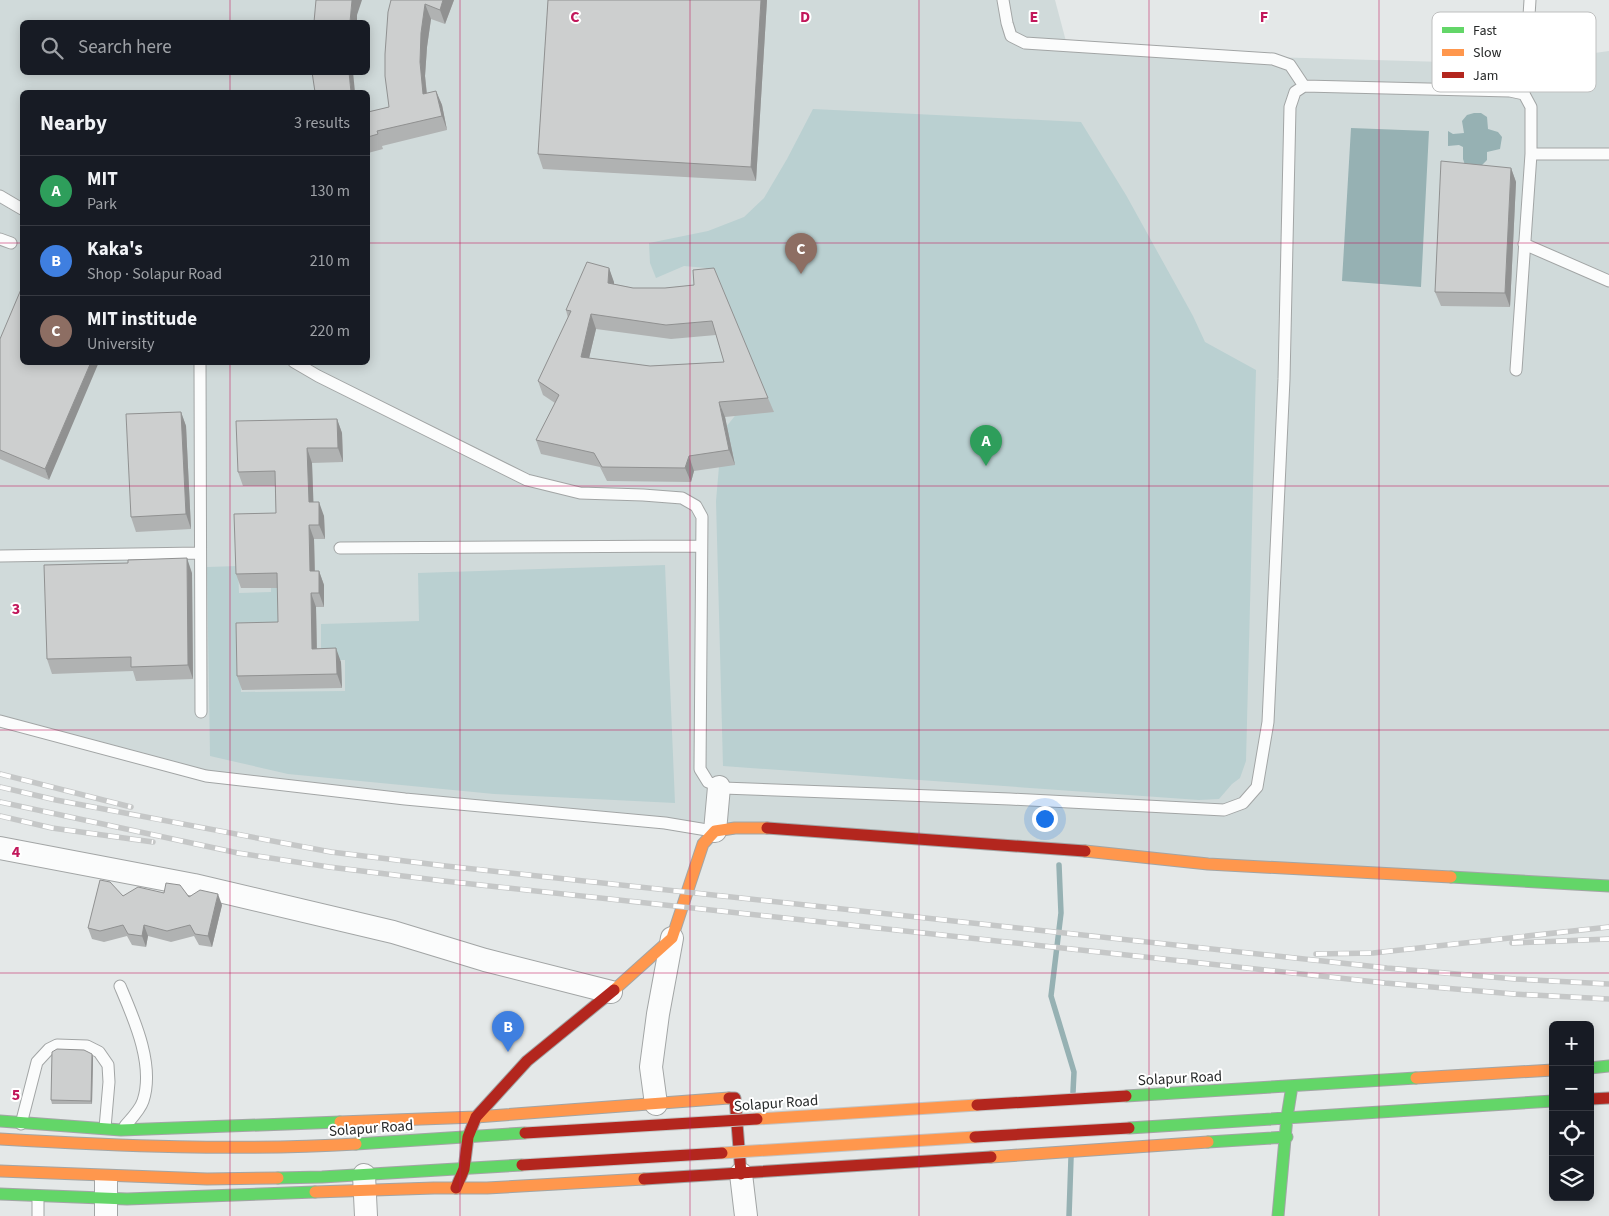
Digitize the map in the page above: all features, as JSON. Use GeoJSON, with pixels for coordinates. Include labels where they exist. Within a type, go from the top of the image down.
{"type":"FeatureCollection","features":[{"type":"Feature","properties":{"kind":"main road"},"geometry":{"type":"LineString","coordinates":[[456,1188],[464,1168],[468,1137],[476,1117],[527,1061],[612,992],[672,938],[703,844],[715,831],[736,828],[781,828],[1076,851],[1208,864],[1609,886]]}},
{"type":"Feature","properties":{"kind":"main road"},"geometry":{"type":"LineString","coordinates":[[1594,1068],[1609,1066]]}},
{"type":"Feature","properties":{"kind":"main road","name":"Solapur Road"},"geometry":{"type":"LineString","coordinates":[[0,1139],[208,1148],[321,1146],[1549,1070]]}},
{"type":"Feature","properties":{"kind":"main road"},"geometry":{"type":"LineString","coordinates":[[1278,1216],[1292,1086]]}},
{"type":"Feature","properties":{"kind":"main road"},"geometry":{"type":"LineString","coordinates":[[0,1121],[122,1130],[476,1117],[735,1098],[741,1174]]}},
{"type":"Feature","properties":{"kind":"main road"},"geometry":{"type":"LineString","coordinates":[[1594,1099],[1609,1098]]}},
{"type":"Feature","properties":{"kind":"main road"},"geometry":{"type":"LineString","coordinates":[[0,1194],[38,1196],[106,1207],[127,1199],[365,1182],[464,1168],[1549,1101]]}},
{"type":"Feature","properties":{"kind":"main road"},"geometry":{"type":"LineString","coordinates":[[0,1171],[207,1179],[322,1177],[365,1182],[456,1188],[487,1188],[741,1174],[1286,1137]]}},
{"type":"Feature","properties":{"kind":"street"},"geometry":{"type":"LineString","coordinates":[[715,831],[719,787]]}},
{"type":"Feature","properties":{"kind":"street"},"geometry":{"type":"LineString","coordinates":[[0,848],[194,886],[392,932],[485,960],[612,992]]}},
{"type":"Feature","properties":{"kind":"street"},"geometry":{"type":"LineString","coordinates":[[656,1104],[651,1067],[658,1014],[672,938]]}},
{"type":"Feature","properties":{"kind":"street"},"geometry":{"type":"LineString","coordinates":[[741,1174],[746,1216]]}},
{"type":"Feature","properties":{"kind":"street"},"geometry":{"type":"LineString","coordinates":[[106,1175],[106,1207]]}},
{"type":"Feature","properties":{"kind":"street"},"geometry":{"type":"LineString","coordinates":[[365,1182],[366,1216]]}},
{"type":"Feature","properties":{"kind":"lane"},"geometry":{"type":"LineString","coordinates":[[1003,0],[1011,36],[1025,43],[1273,59],[1290,65],[1304,86]]}},
{"type":"Feature","properties":{"kind":"lane"},"geometry":{"type":"LineString","coordinates":[[299,365],[527,480],[580,493],[682,498],[696,506],[702,517],[700,769],[708,782],[719,787],[1224,810],[1243,803],[1257,787],[1268,722],[1284,379],[1290,108],[1295,92],[1304,86],[1432,88]]}},
{"type":"Feature","properties":{"kind":"lane"},"geometry":{"type":"LineString","coordinates":[[1516,370],[1530,154],[1531,107],[1524,94],[1517,92]]}},
{"type":"Feature","properties":{"kind":"lane"},"geometry":{"type":"LineString","coordinates":[[1530,154],[1609,154]]}},
{"type":"Feature","properties":{"kind":"lane"},"geometry":{"type":"LineString","coordinates":[[0,196],[20,208]]}},
{"type":"Feature","properties":{"kind":"lane"},"geometry":{"type":"LineString","coordinates":[[0,239],[12,244]]}},
{"type":"Feature","properties":{"kind":"lane"},"geometry":{"type":"LineString","coordinates":[[1524,244],[1609,280]]}},
{"type":"Feature","properties":{"kind":"lane"},"geometry":{"type":"LineString","coordinates":[[200,365],[201,712]]}},
{"type":"Feature","properties":{"kind":"lane"},"geometry":{"type":"LineString","coordinates":[[340,548],[701,546]]}},
{"type":"Feature","properties":{"kind":"lane"},"geometry":{"type":"LineString","coordinates":[[0,556],[200,553]]}},
{"type":"Feature","properties":{"kind":"lane"},"geometry":{"type":"LineString","coordinates":[[0,721],[206,776],[405,799],[665,823],[715,831]]}},
{"type":"Feature","properties":{"kind":"lane"},"geometry":{"type":"LineString","coordinates":[[109,1144],[122,1130],[142,1102],[146,1078],[142,1047],[135,1023],[120,986]]}},
{"type":"Feature","properties":{"kind":"lane"},"geometry":{"type":"LineString","coordinates":[[21,1141],[21,1123],[37,1062],[49,1049],[57,1045],[87,1046],[99,1052],[108,1065],[109,1082],[105,1129],[109,1144]]}},
{"type":"Feature","properties":{"kind":"lane"},"geometry":{"type":"LineString","coordinates":[[38,1196],[38,1216]]}},
{"type":"Feature","properties":{"kind":"shaded area"},"geometry":{"type":"Polygon","coordinates":[[[0,0],[1055,0],[1067,45],[1233,56],[1432,62],[1432,92],[1596,92],[1596,53],[1609,51],[1609,883],[715,831],[206,776],[0,721],[0,0]]]}},
{"type":"Feature","properties":{"kind":"shaded area"},"geometry":{"type":"Polygon","coordinates":[[[813,109],[1081,122],[1126,195],[1193,316],[1205,342],[1256,370],[1246,761],[1240,778],[1219,799],[1199,800],[723,766],[716,501],[722,432],[750,397],[707,289],[706,268],[684,266],[656,278],[650,263],[649,243],[708,231],[744,217],[764,198],[813,109]]]}},
{"type":"Feature","properties":{"kind":"shaded area"},"geometry":{"type":"Polygon","coordinates":[[[271,565],[279,565],[281,653],[240,632],[241,692],[345,691],[345,660],[321,660],[321,624],[419,621],[418,573],[665,565],[675,803],[494,794],[288,774],[210,756],[207,567],[238,566],[239,593],[271,592],[271,565]]]}},
{"type":"Feature","properties":{"kind":"water"},"geometry":{"type":"Polygon","coordinates":[[[1481,113],[1487,117],[1488,129],[1498,132],[1502,137],[1500,149],[1487,152],[1487,160],[1482,165],[1465,165],[1463,147],[1459,145],[1448,146],[1448,131],[1453,134],[1464,133],[1462,121],[1467,115],[1481,113]]]}},
{"type":"Feature","properties":{"kind":"water"},"geometry":{"type":"Polygon","coordinates":[[[1351,128],[1429,131],[1421,287],[1342,281],[1351,128]]]}},
{"type":"Feature","properties":{"kind":"building"},"geometry":{"type":"Polygon","coordinates":[[[316,0],[352,0],[350,20],[314,20],[316,0]]]}},
{"type":"Feature","properties":{"kind":"building"},"geometry":{"type":"Polygon","coordinates":[[[391,0],[443,0],[440,10],[425,4],[420,62],[423,94],[436,91],[442,116],[377,131],[378,134],[370,136],[370,112],[389,107],[385,76],[388,12],[391,0]]]}},
{"type":"Feature","properties":{"kind":"building"},"geometry":{"type":"Polygon","coordinates":[[[548,0],[761,0],[751,167],[538,154],[548,0]]]}},
{"type":"Feature","properties":{"kind":"building"},"geometry":{"type":"Polygon","coordinates":[[[312,75],[349,75],[351,90],[315,90],[312,75]]]}},
{"type":"Feature","properties":{"kind":"building"},"geometry":{"type":"Polygon","coordinates":[[[1441,161],[1511,168],[1505,293],[1435,292],[1441,161]]]}},
{"type":"Feature","properties":{"kind":"building"},"geometry":{"type":"Polygon","coordinates":[[[587,262],[609,268],[608,283],[633,288],[665,288],[694,285],[693,270],[714,268],[768,398],[719,402],[729,450],[689,456],[685,468],[602,467],[594,453],[536,440],[559,395],[538,381],[571,311],[566,310],[587,262]],[[591,314],[581,357],[650,366],[724,362],[712,321],[666,325],[591,314]]]}},
{"type":"Feature","properties":{"kind":"building"},"geometry":{"type":"Polygon","coordinates":[[[20,292],[20,365],[90,365],[45,469],[0,450],[0,339],[20,292]]]}},
{"type":"Feature","properties":{"kind":"building"},"geometry":{"type":"Polygon","coordinates":[[[181,412],[186,514],[131,517],[126,414],[181,412]]]}},
{"type":"Feature","properties":{"kind":"building"},"geometry":{"type":"Polygon","coordinates":[[[337,419],[338,448],[307,448],[309,502],[319,502],[319,525],[309,525],[310,571],[319,571],[319,593],[311,593],[312,649],[336,648],[337,674],[237,676],[236,623],[278,622],[277,573],[236,574],[234,514],[276,513],[275,471],[238,472],[236,421],[337,419]]]}},
{"type":"Feature","properties":{"kind":"building"},"geometry":{"type":"Polygon","coordinates":[[[187,558],[188,665],[131,667],[131,657],[47,659],[44,565],[128,563],[128,560],[187,558]]]}},
{"type":"Feature","properties":{"kind":"building"},"geometry":{"type":"Polygon","coordinates":[[[100,880],[110,882],[123,896],[138,887],[164,893],[166,883],[180,885],[189,897],[200,890],[218,894],[208,936],[195,934],[190,925],[167,931],[144,925],[142,936],[128,934],[123,925],[100,931],[88,928],[100,880]]]}},
{"type":"Feature","properties":{"kind":"building"},"geometry":{"type":"Polygon","coordinates":[[[57,1049],[84,1050],[92,1054],[91,1101],[51,1100],[52,1052],[57,1049]]]}},
{"type":"Feature","properties":{"kind":"waterway"},"geometry":{"type":"LineString","coordinates":[[1059,865],[1061,913],[1051,996],[1074,1072],[1073,1092]]}},
{"type":"Feature","properties":{"kind":"waterway"},"geometry":{"type":"LineString","coordinates":[[1069,1216],[1071,1158]]}},
{"type":"Feature","properties":{"kind":"railway"},"geometry":{"type":"LineString","coordinates":[[0,774],[131,807]]}},
{"type":"Feature","properties":{"kind":"railway"},"geometry":{"type":"LineString","coordinates":[[0,787],[56,800],[331,852],[1387,968],[1515,979],[1609,984]]}},
{"type":"Feature","properties":{"kind":"railway"},"geometry":{"type":"LineString","coordinates":[[0,802],[238,853],[329,867],[1385,983],[1514,994],[1609,999]]}},
{"type":"Feature","properties":{"kind":"railway"},"geometry":{"type":"LineString","coordinates":[[0,816],[52,828],[153,842]]}},
{"type":"Feature","properties":{"kind":"railway"},"geometry":{"type":"LineString","coordinates":[[1316,954],[1373,953],[1609,927]]}},
{"type":"Feature","properties":{"kind":"railway"},"geometry":{"type":"LineString","coordinates":[[1512,943],[1609,939]]}},
{"type":"Feature","properties":{"kind":"traffic: fast"},"geometry":{"type":"LineString","coordinates":[[1451,877],[1609,886]]}},
{"type":"Feature","properties":{"kind":"traffic: fast"},"geometry":{"type":"LineString","coordinates":[[1594,1068],[1609,1066]]}},
{"type":"Feature","properties":{"kind":"traffic: fast"},"geometry":{"type":"LineString","coordinates":[[1126,1096],[1416,1078]]}},
{"type":"Feature","properties":{"kind":"traffic: fast"},"geometry":{"type":"LineString","coordinates":[[1278,1216],[1287,1117],[1292,1086]]}},
{"type":"Feature","properties":{"kind":"traffic: fast"},"geometry":{"type":"LineString","coordinates":[[1129,1128],[1549,1101]]}},
{"type":"Feature","properties":{"kind":"traffic: fast"},"geometry":{"type":"LineString","coordinates":[[0,1121],[121,1130],[340,1122]]}},
{"type":"Feature","properties":{"kind":"traffic: fast"},"geometry":{"type":"LineString","coordinates":[[356,1144],[525,1133]]}},
{"type":"Feature","properties":{"kind":"traffic: fast"},"geometry":{"type":"LineString","coordinates":[[1208,1142],[1287,1137]]}},
{"type":"Feature","properties":{"kind":"traffic: fast"},"geometry":{"type":"LineString","coordinates":[[278,1178],[522,1165]]}},
{"type":"Feature","properties":{"kind":"traffic: fast"},"geometry":{"type":"LineString","coordinates":[[0,1194],[127,1199],[315,1192]]}},
{"type":"Feature","properties":{"kind":"traffic: slow"},"geometry":{"type":"LineString","coordinates":[[614,990],[672,938],[703,844],[715,831],[735,828],[767,828]]}},
{"type":"Feature","properties":{"kind":"traffic: slow"},"geometry":{"type":"LineString","coordinates":[[1085,851],[1208,864],[1451,877]]}},
{"type":"Feature","properties":{"kind":"traffic: slow"},"geometry":{"type":"LineString","coordinates":[[1416,1078],[1549,1070]]}},
{"type":"Feature","properties":{"kind":"traffic: slow"},"geometry":{"type":"LineString","coordinates":[[340,1122],[476,1117],[729,1098]]}},
{"type":"Feature","properties":{"kind":"traffic: slow"},"geometry":{"type":"LineString","coordinates":[[757,1119],[977,1105]]}},
{"type":"Feature","properties":{"kind":"traffic: slow"},"geometry":{"type":"LineString","coordinates":[[722,1153],[975,1137]]}},
{"type":"Feature","properties":{"kind":"traffic: slow"},"geometry":{"type":"LineString","coordinates":[[0,1139],[178,1147],[356,1144]]}},
{"type":"Feature","properties":{"kind":"traffic: slow"},"geometry":{"type":"LineString","coordinates":[[991,1157],[1208,1142]]}},
{"type":"Feature","properties":{"kind":"traffic: slow"},"geometry":{"type":"LineString","coordinates":[[0,1171],[207,1179],[278,1178]]}},
{"type":"Feature","properties":{"kind":"traffic: slow"},"geometry":{"type":"LineString","coordinates":[[315,1192],[487,1188],[644,1179]]}},
{"type":"Feature","properties":{"kind":"traffic: jam"},"geometry":{"type":"LineString","coordinates":[[767,828],[1085,851]]}},
{"type":"Feature","properties":{"kind":"traffic: jam"},"geometry":{"type":"LineString","coordinates":[[456,1188],[464,1169],[468,1137],[476,1117],[527,1061],[614,990]]}},
{"type":"Feature","properties":{"kind":"traffic: jam"},"geometry":{"type":"LineString","coordinates":[[977,1105],[1126,1096]]}},
{"type":"Feature","properties":{"kind":"traffic: jam"},"geometry":{"type":"LineString","coordinates":[[729,1098],[735,1098],[741,1174]]}},
{"type":"Feature","properties":{"kind":"traffic: jam"},"geometry":{"type":"LineString","coordinates":[[1594,1099],[1609,1098]]}},
{"type":"Feature","properties":{"kind":"traffic: jam"},"geometry":{"type":"LineString","coordinates":[[525,1133],[757,1119]]}},
{"type":"Feature","properties":{"kind":"traffic: jam"},"geometry":{"type":"LineString","coordinates":[[975,1137],[1129,1128]]}},
{"type":"Feature","properties":{"kind":"traffic: jam"},"geometry":{"type":"LineString","coordinates":[[522,1165],[722,1153]]}},
{"type":"Feature","properties":{"kind":"traffic: jam"},"geometry":{"type":"LineString","coordinates":[[644,1179],[991,1157]]}},
{"type":"Feature","properties":{"kind":"place","name":"MIT institude"},"geometry":{"type":"Point","coordinates":[801,274]}},
{"type":"Feature","properties":{"kind":"place","name":"MIT"},"geometry":{"type":"Point","coordinates":[986,466]}},
{"type":"Feature","properties":{"kind":"place","name":"Kaka's"},"geometry":{"type":"Point","coordinates":[508,1052]}}]}
